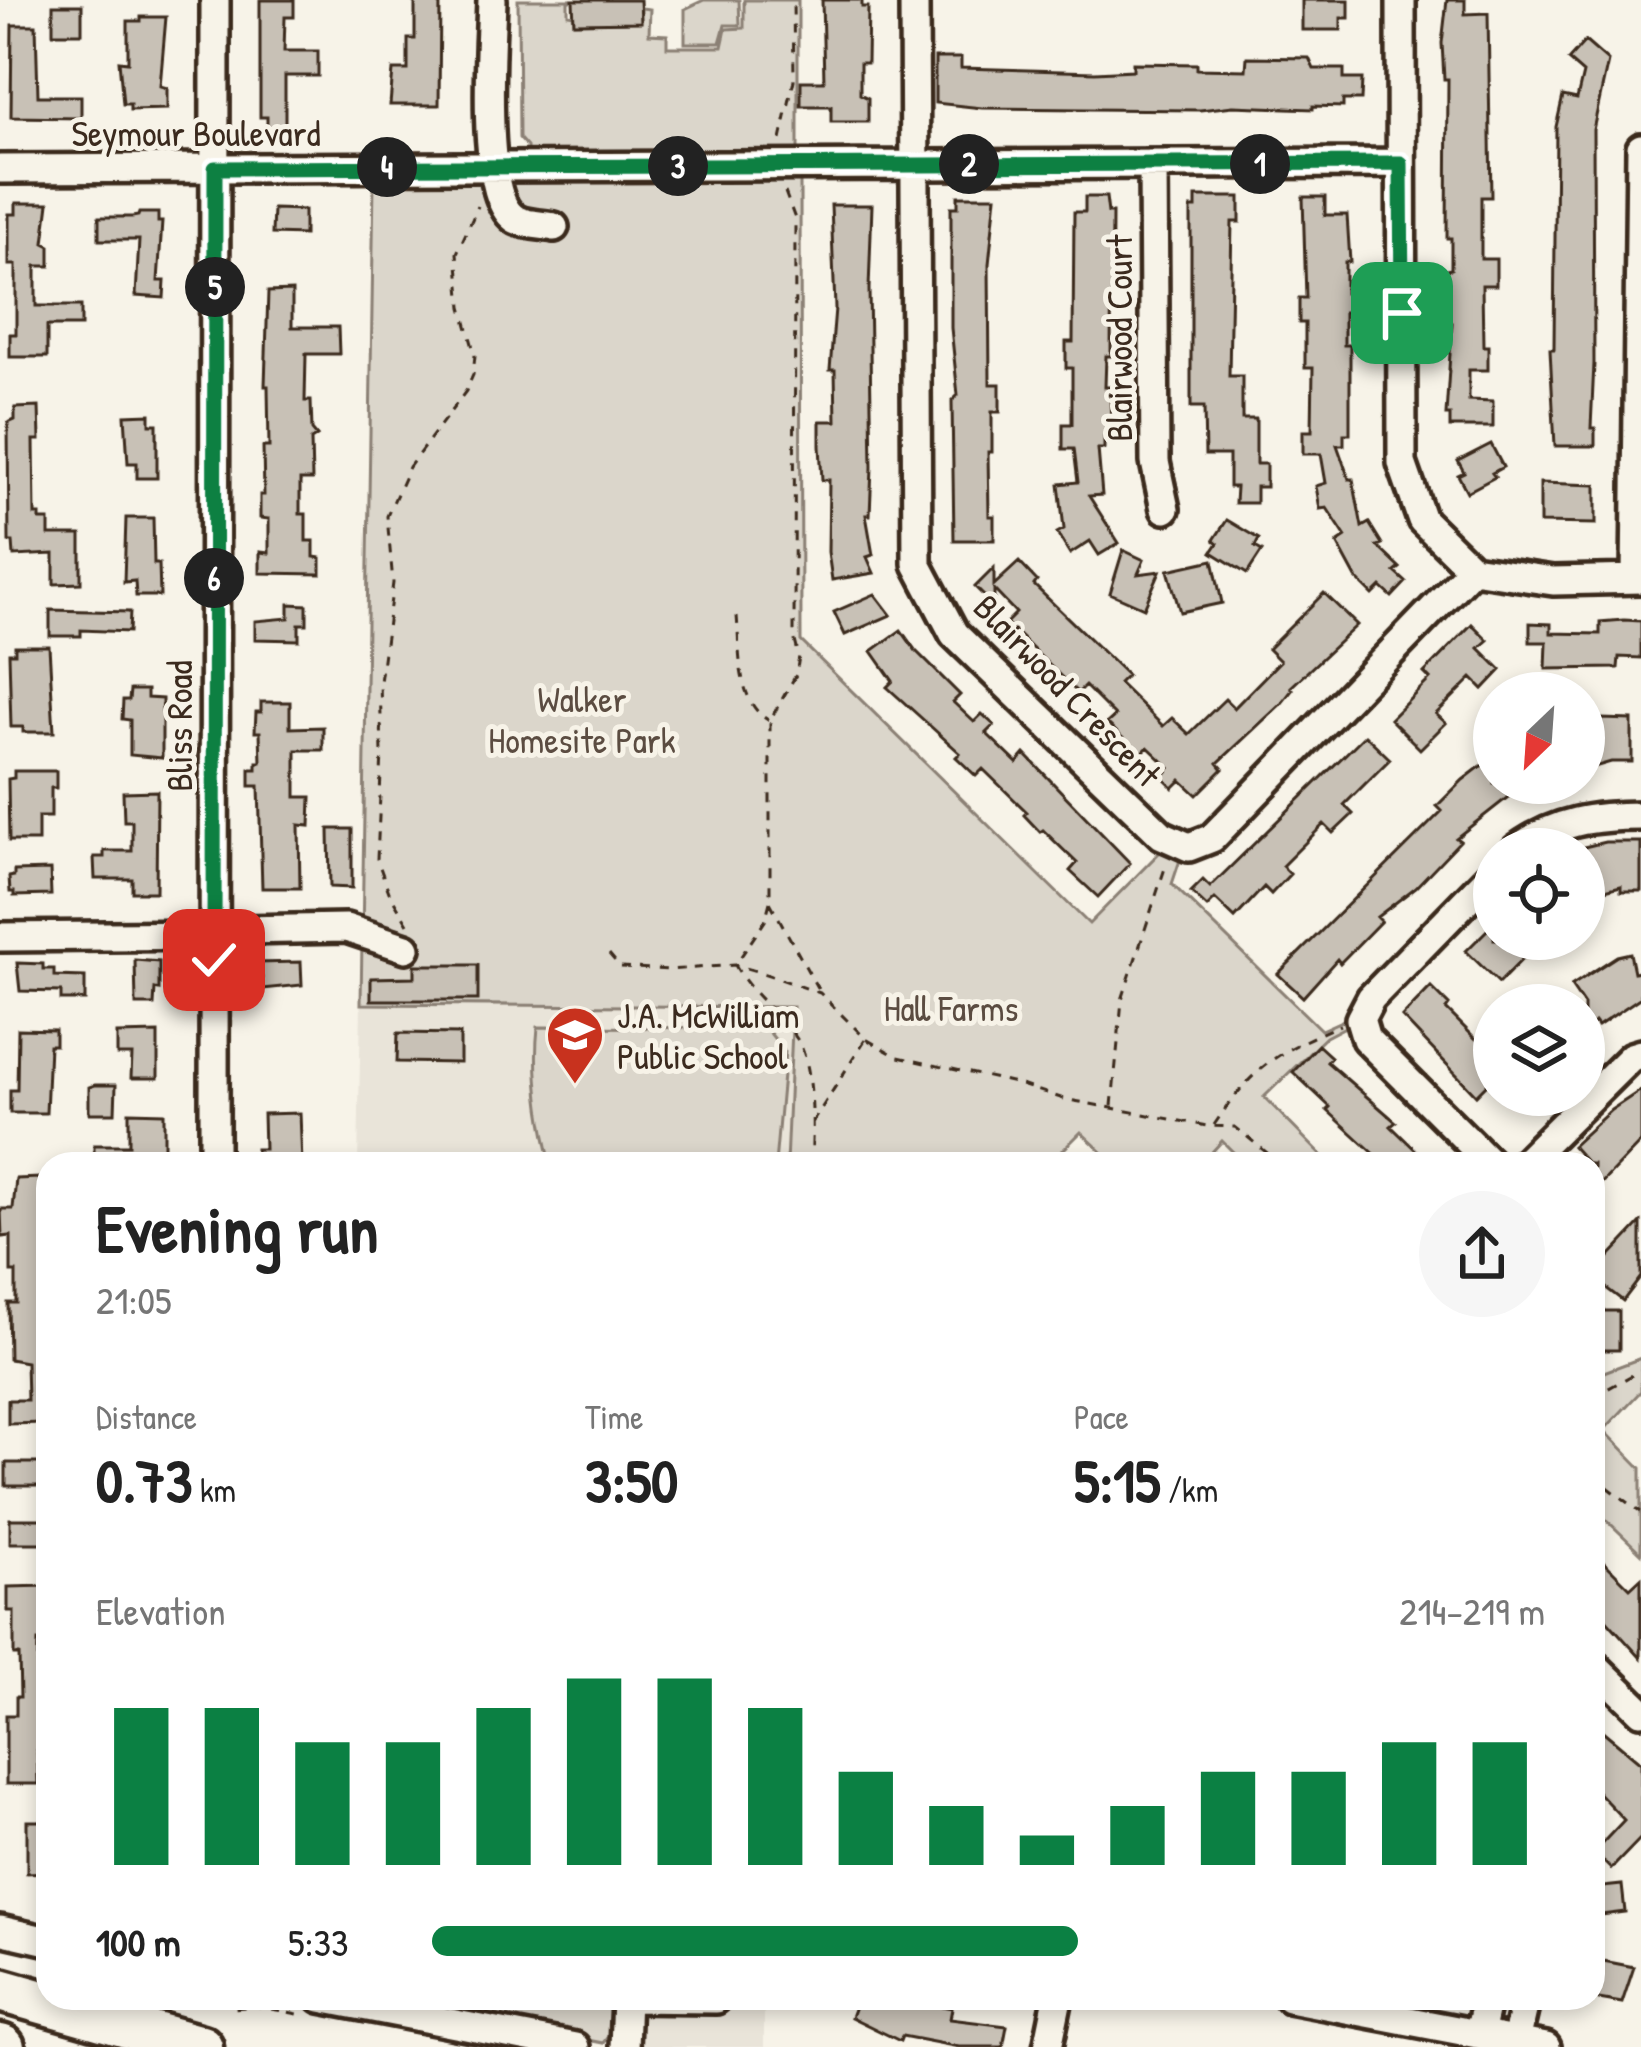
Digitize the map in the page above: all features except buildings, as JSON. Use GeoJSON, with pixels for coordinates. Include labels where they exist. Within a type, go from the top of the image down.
{"type":"FeatureCollection","features":[{"type":"Feature","properties":{"kind":"highway"},"geometry":{"type":"LineString","coordinates":[[0,1990],[36,2000]]}},
{"type":"Feature","properties":{"kind":"highway"},"geometry":{"type":"LineString","coordinates":[[71,2010],[201,2047]]}},
{"type":"Feature","properties":{"kind":"street","name":"Bliss Road"},"geometry":{"type":"LineString","coordinates":[[214,1152],[215,0]]}},
{"type":"Feature","properties":{"kind":"street"},"geometry":{"type":"LineString","coordinates":[[492,0],[491,167],[500,203],[517,220],[554,226]]}},
{"type":"Feature","properties":{"kind":"street","name":"Blairwood Crescent"},"geometry":{"type":"LineString","coordinates":[[914,0],[917,564],[954,634],[1162,836],[1189,847],[1212,838],[1472,568]]}},
{"type":"Feature","properties":{"kind":"street"},"geometry":{"type":"LineString","coordinates":[[1401,0],[1402,463],[1422,520],[1472,568],[1553,581],[1638,579],[1641,148]]}},
{"type":"Feature","properties":{"kind":"street","name":"Seymour Boulevard"},"geometry":{"type":"LineString","coordinates":[[0,169],[1401,163]]}},
{"type":"Feature","properties":{"kind":"street","name":"Blairwood Court"},"geometry":{"type":"LineString","coordinates":[[1154,165],[1155,462],[1165,509]]}},
{"type":"Feature","properties":{"kind":"street"},"geometry":{"type":"LineString","coordinates":[[1553,828],[1596,816],[1641,816]]}},
{"type":"Feature","properties":{"kind":"street"},"geometry":{"type":"LineString","coordinates":[[1473,894],[1371,998],[1360,1019],[1366,1039],[1479,1152]]}},
{"type":"Feature","properties":{"kind":"street"},"geometry":{"type":"LineString","coordinates":[[0,937],[346,928],[408,938]]}},
{"type":"Feature","properties":{"kind":"street"},"geometry":{"type":"LineString","coordinates":[[1535,1152],[1631,1057],[1641,1054]]}},
{"type":"Feature","properties":{"kind":"street"},"geometry":{"type":"LineString","coordinates":[[1605,1676],[1641,1711]]}},
{"type":"Feature","properties":{"kind":"street"},"geometry":{"type":"LineString","coordinates":[[0,1930],[36,1938]]}},
{"type":"Feature","properties":{"kind":"street"},"geometry":{"type":"LineString","coordinates":[[624,2047],[626,2010]]}},
{"type":"Feature","properties":{"kind":"street"},"geometry":{"type":"LineString","coordinates":[[1048,2047],[1056,2010]]}},
{"type":"Feature","properties":{"kind":"street"},"geometry":{"type":"LineString","coordinates":[[1352,2010],[1546,2047]]}},
{"type":"Feature","properties":{"kind":"street"},"geometry":{"type":"LineString","coordinates":[[1479,2034],[1484,2010]]}},
{"type":"Feature","properties":{"kind":"street"},"geometry":{"type":"LineString","coordinates":[[1516,2041],[1523,2010]]}},
{"type":"Feature","properties":{"kind":"street"},"geometry":{"type":"LineString","coordinates":[[464,2012],[575,2047]]}},
{"type":"Feature","properties":{"kind":"path"},"geometry":{"type":"LineString","coordinates":[[781,152],[781,128],[794,80],[793,0]]}},
{"type":"Feature","properties":{"kind":"path"},"geometry":{"type":"LineString","coordinates":[[735,965],[765,921],[770,902],[770,721],[796,675],[799,656],[794,637],[795,219],[783,187]]}},
{"type":"Feature","properties":{"kind":"path"},"geometry":{"type":"LineString","coordinates":[[408,938],[376,860],[380,682],[393,583],[387,516],[409,467],[473,375],[475,355],[462,307],[457,253],[480,202]]}},
{"type":"Feature","properties":{"kind":"path"},"geometry":{"type":"LineString","coordinates":[[737,616],[749,701],[770,721]]}},
{"type":"Feature","properties":{"kind":"path"},"geometry":{"type":"LineString","coordinates":[[1112,1108],[1122,1000],[1171,854]]}},
{"type":"Feature","properties":{"kind":"path"},"geometry":{"type":"LineString","coordinates":[[770,902],[820,992],[866,1039],[898,1057],[1112,1108],[1235,1127],[1266,1152]]}},
{"type":"Feature","properties":{"kind":"path"},"geometry":{"type":"LineString","coordinates":[[609,954],[620,967],[669,970],[735,965],[820,992]]}},
{"type":"Feature","properties":{"kind":"path"},"geometry":{"type":"LineString","coordinates":[[735,965],[748,989],[798,1041],[808,1066],[812,1152]]}},
{"type":"Feature","properties":{"kind":"path"},"geometry":{"type":"LineString","coordinates":[[1214,1126],[1240,1085],[1266,1061],[1346,1023]]}},
{"type":"Feature","properties":{"kind":"path"},"geometry":{"type":"LineString","coordinates":[[811,1126],[866,1039]]}},
{"type":"Feature","properties":{"kind":"path"},"geometry":{"type":"LineString","coordinates":[[1605,1390],[1641,1370]]}},
{"type":"Feature","properties":{"kind":"path"},"geometry":{"type":"LineString","coordinates":[[1605,1485],[1641,1511]]}},
{"type":"Feature","properties":{"kind":"shaded area","name":"J.A. McWilliam Public School"},"geometry":{"type":"Polygon","coordinates":[[[361,1004],[794,1007],[787,1152],[358,1152],[361,1004]]]}},
{"type":"Feature","properties":{"kind":"shaded area"},"geometry":{"type":"Polygon","coordinates":[[[431,2010],[764,2010],[764,2047],[627,2047],[431,2010]]]}},
{"type":"Feature","properties":{"kind":"green space"},"geometry":{"type":"Polygon","coordinates":[[[518,0],[572,0],[568,14],[574,15],[574,23],[641,21],[641,8],[650,9],[649,34],[667,35],[667,47],[722,47],[726,29],[744,28],[744,0],[798,0],[798,151],[527,153],[519,138],[518,0]]]}},
{"type":"Feature","properties":{"kind":"green space"},"geometry":{"type":"Polygon","coordinates":[[[704,0],[739,0],[740,25],[725,25],[720,43],[685,43],[685,9],[704,0]]]}},
{"type":"Feature","properties":{"kind":"green space","name":"Walker Homesite Park"},"geometry":{"type":"Polygon","coordinates":[[[800,180],[801,641],[1089,924],[1161,851],[1181,857],[1172,884],[1321,1030],[1346,1019],[1347,1026],[1326,1037],[1264,1097],[1318,1152],[1233,1152],[1222,1141],[1212,1152],[1102,1152],[1081,1132],[1061,1152],[787,1152],[793,1007],[361,1004],[374,182],[800,180]]]}},
{"type":"Feature","properties":{"kind":"green space"},"geometry":{"type":"Polygon","coordinates":[[[538,1027],[766,1028],[785,1052],[776,1152],[549,1152],[536,1061],[538,1027]]]}},
{"type":"Feature","properties":{"kind":"green space"},"geometry":{"type":"Polygon","coordinates":[[[1641,1358],[1641,1391],[1605,1429],[1605,1372],[1641,1358]]]}},
{"type":"Feature","properties":{"kind":"green space"},"geometry":{"type":"Polygon","coordinates":[[[1605,1431],[1641,1468],[1641,1553],[1605,1518],[1605,1431]]]}},
{"type":"Feature","properties":{"kind":"green space"},"geometry":{"type":"Polygon","coordinates":[[[486,2010],[616,2010],[613,2030],[603,2043],[491,2021],[486,2010]]]}},
{"type":"Feature","properties":{"kind":"place","name":"J.A. McWilliam Public School"},"geometry":{"type":"Point","coordinates":[575,1086]}},
{"type":"Feature","properties":{"kind":"route"},"geometry":{"type":"LineString","coordinates":[[214,960],[215,168],[1401,163],[1402,313]]}},
{"type":"Feature","properties":{"kind":"park label","name":"Hall Farms"},"geometry":{"type":"Point","coordinates":[951,1007]}}]}
